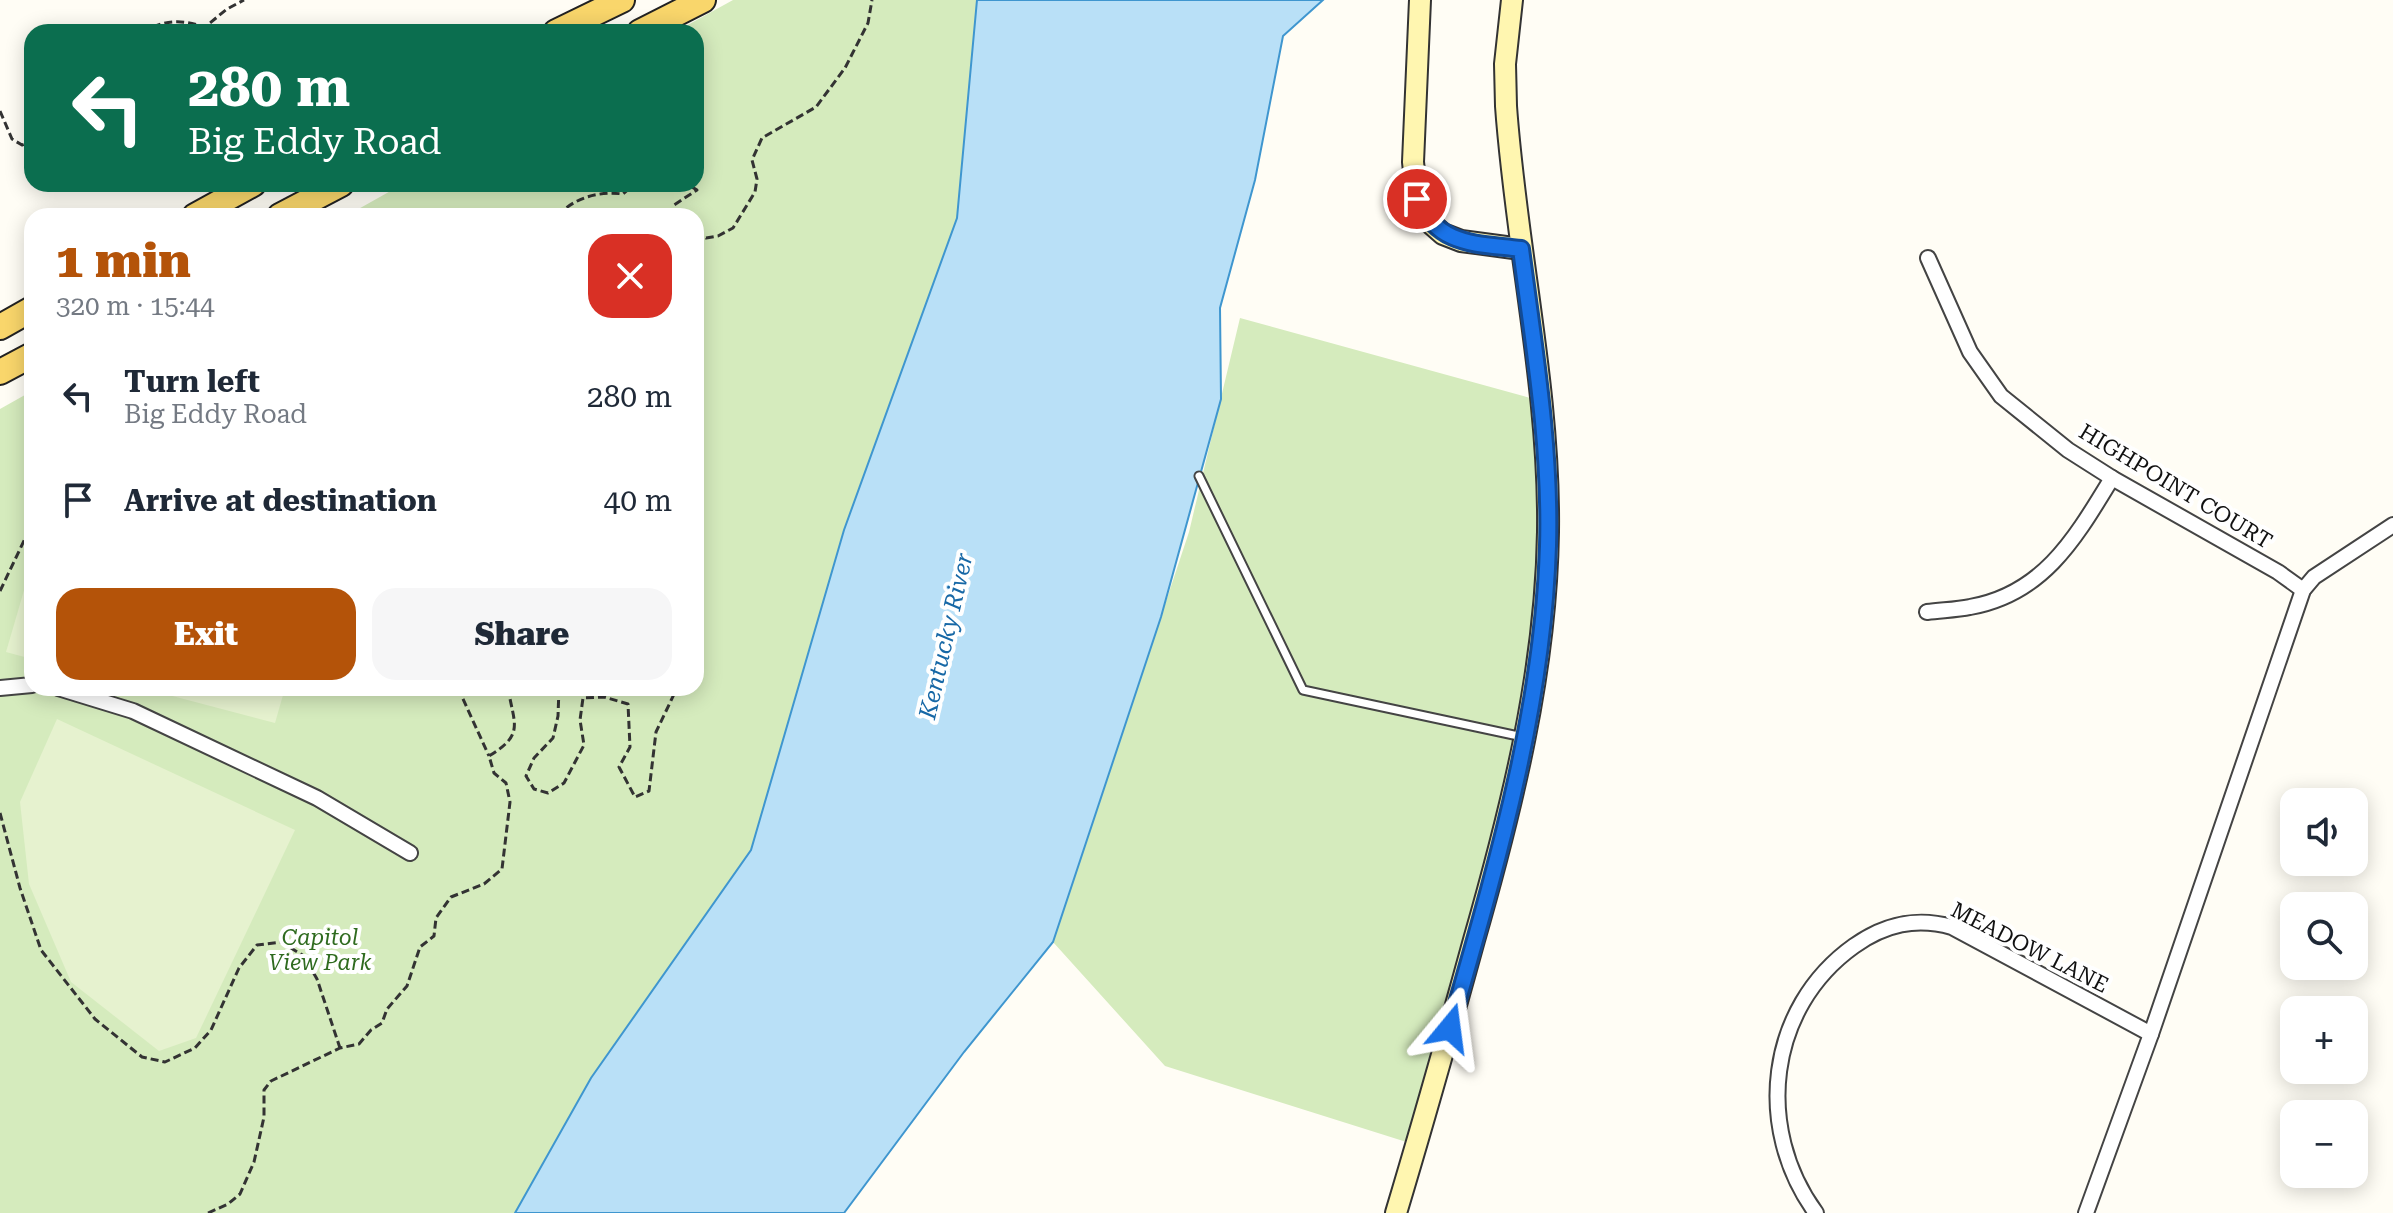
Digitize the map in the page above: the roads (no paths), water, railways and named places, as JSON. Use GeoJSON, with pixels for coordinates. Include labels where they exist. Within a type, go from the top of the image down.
{"type":"FeatureCollection","features":[{"type":"Feature","properties":{"kind":"main road"},"geometry":{"type":"LineString","coordinates":[[572,24],[622,0]]}},
{"type":"Feature","properties":{"kind":"main road"},"geometry":{"type":"LineString","coordinates":[[656,24],[703,0]]}},
{"type":"Feature","properties":{"kind":"main road"},"geometry":{"type":"LineString","coordinates":[[1420,0],[1413,162],[1417,199],[1427,220],[1443,234],[1461,241],[1521,249]]}},
{"type":"Feature","properties":{"kind":"main road"},"geometry":{"type":"LineString","coordinates":[[1396,1213],[1491,881],[1525,737],[1540,645],[1548,528],[1542,412],[1506,106],[1505,64],[1512,0]]}},
{"type":"Feature","properties":{"kind":"main road"},"geometry":{"type":"LineString","coordinates":[[210,208],[238,192]]}},
{"type":"Feature","properties":{"kind":"main road"},"geometry":{"type":"LineString","coordinates":[[295,208],[326,192]]}},
{"type":"Feature","properties":{"kind":"main road"},"geometry":{"type":"LineString","coordinates":[[0,327],[24,314]]}},
{"type":"Feature","properties":{"kind":"main road"},"geometry":{"type":"LineString","coordinates":[[0,372],[24,359]]}},
{"type":"Feature","properties":{"kind":"street","name":"HIGHPOINT COURT"},"geometry":{"type":"LineString","coordinates":[[1928,258],[1970,352],[2001,396],[2068,450],[2278,572],[2303,590]]}},
{"type":"Feature","properties":{"kind":"street"},"geometry":{"type":"LineString","coordinates":[[1927,612],[1971,607],[2032,584],[2057,560],[2112,478]]}},
{"type":"Feature","properties":{"kind":"street"},"geometry":{"type":"LineString","coordinates":[[2091,1211],[2303,590],[2314,577],[2393,525]]}},
{"type":"Feature","properties":{"kind":"street"},"geometry":{"type":"LineString","coordinates":[[0,688],[24,686]]}},
{"type":"Feature","properties":{"kind":"street"},"geometry":{"type":"LineString","coordinates":[[82,696],[147,718],[317,798],[410,853]]}},
{"type":"Feature","properties":{"kind":"street","name":"MEADOW LANE"},"geometry":{"type":"LineString","coordinates":[[1816,1213],[1792,1171],[1782,1144],[1777,1090],[1785,1042],[1801,1002],[1813,984],[1843,954],[1876,932],[1913,921],[1932,921],[1952,927],[2151,1034]]}},
{"type":"Feature","properties":{"kind":"lane"},"geometry":{"type":"LineString","coordinates":[[1199,476],[1303,690],[1525,737]]}},
{"type":"Feature","properties":{"kind":"water","name":"Kentucky River"},"geometry":{"type":"Polygon","coordinates":[[[977,0],[1323,0],[1283,36],[1255,180],[1220,308],[1221,399],[1161,617],[1053,942],[964,1052],[844,1213],[515,1213],[591,1078],[751,850],[844,530],[957,218],[977,0]]]}},
{"type":"Feature","properties":{"kind":"park label","name":"Capitol View Park"},"geometry":{"type":"Point","coordinates":[320,950]}}]}
